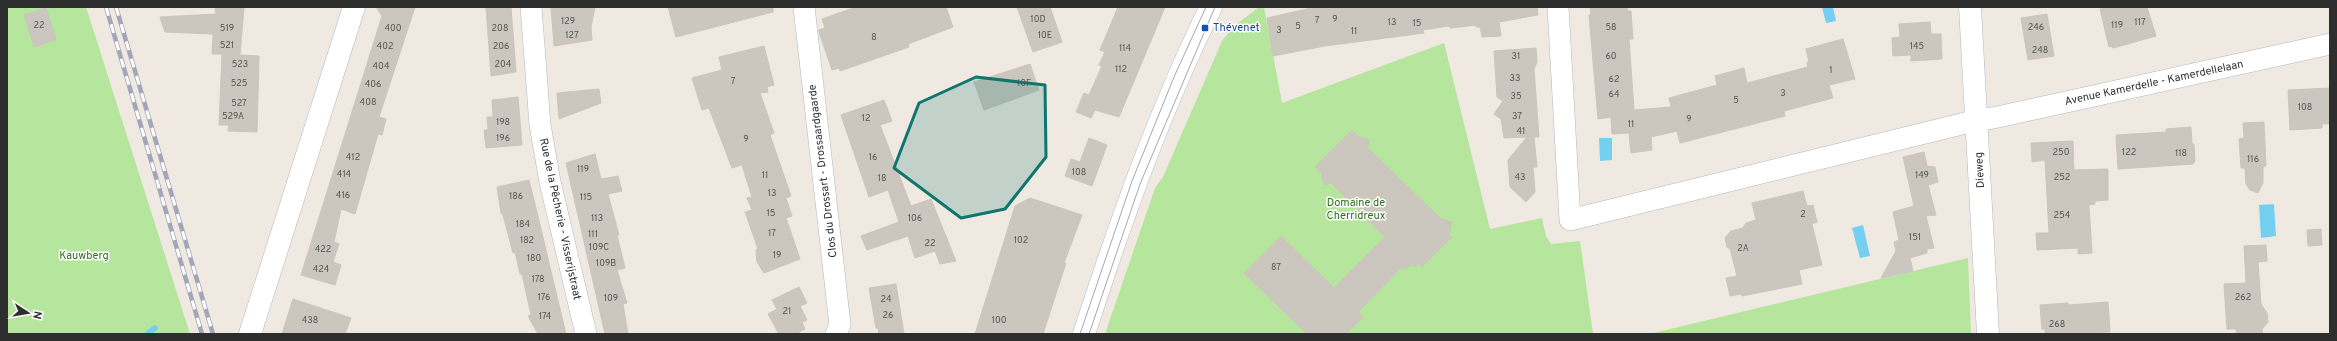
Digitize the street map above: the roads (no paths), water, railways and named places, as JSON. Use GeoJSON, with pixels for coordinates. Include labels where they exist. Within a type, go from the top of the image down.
{"type":"FeatureCollection","features":[{"type":"Feature","properties":{"kind":"street"},"geometry":{"type":"LineString","coordinates":[[250,334],[354,7]]}},
{"type":"Feature","properties":{"kind":"street","name":"Rue de la Pêcherie - Visserijstraat"},"geometry":{"type":"LineString","coordinates":[[531,7],[541,132],[550,182],[586,334]]}},
{"type":"Feature","properties":{"kind":"street","name":"Clos du Drossart - Drossaardgaarde"},"geometry":{"type":"LineString","coordinates":[[804,7],[840,325],[836,334]]}},
{"type":"Feature","properties":{"kind":"street"},"geometry":{"type":"LineString","coordinates":[[1084,334],[1136,182],[1178,79],[1210,7]]}},
{"type":"Feature","properties":{"kind":"street","name":"Avenue Kamerdelle - Kamerdellelaan"},"geometry":{"type":"LineString","coordinates":[[1558,7],[1570,220],[1978,120],[1993,118],[2330,44]]}},
{"type":"Feature","properties":{"kind":"street","name":"Dieweg"},"geometry":{"type":"LineString","coordinates":[[1970,7],[1978,120],[1988,334]]}},
{"type":"Feature","properties":{"kind":"water"},"geometry":{"type":"Polygon","coordinates":[[[1822,7],[1833,7],[1836,21],[1826,23],[1822,7]]]}},
{"type":"Feature","properties":{"kind":"water"},"geometry":{"type":"Polygon","coordinates":[[[1599,138],[1612,138],[1612,160],[1600,161],[1599,138]]]}},
{"type":"Feature","properties":{"kind":"water"},"geometry":{"type":"Polygon","coordinates":[[[2274,204],[2276,236],[2261,238],[2259,205],[2274,204]]]}},
{"type":"Feature","properties":{"kind":"water"},"geometry":{"type":"Polygon","coordinates":[[[1863,225],[1870,256],[1860,258],[1852,228],[1863,225]]]}},
{"type":"Feature","properties":{"kind":"waterway"},"geometry":{"type":"LineString","coordinates":[[147,334],[155,328]]}},
{"type":"Feature","properties":{"kind":"tram line"},"geometry":{"type":"LineString","coordinates":[[1080,334],[1132,181],[1174,77],[1206,7]]}},
{"type":"Feature","properties":{"kind":"tram line"},"geometry":{"type":"LineString","coordinates":[[1089,334],[1140,184],[1215,7]]}},
{"type":"Feature","properties":{"kind":"railway"},"geometry":{"type":"LineString","coordinates":[[106,7],[202,334]]}},
{"type":"Feature","properties":{"kind":"railway"},"geometry":{"type":"LineString","coordinates":[[116,7],[213,334]]}},
{"type":"Feature","properties":{"kind":"place","name":"Thévenet"},"geometry":{"type":"Point","coordinates":[1205,28]}},
{"type":"Feature","properties":{"kind":"park label","name":"Domaine de Cherridreux"},"geometry":{"type":"Point","coordinates":[1356,209]}},
{"type":"Feature","properties":{"kind":"park label","name":"Kauwberg"},"geometry":{"type":"Point","coordinates":[84,256]}}]}
